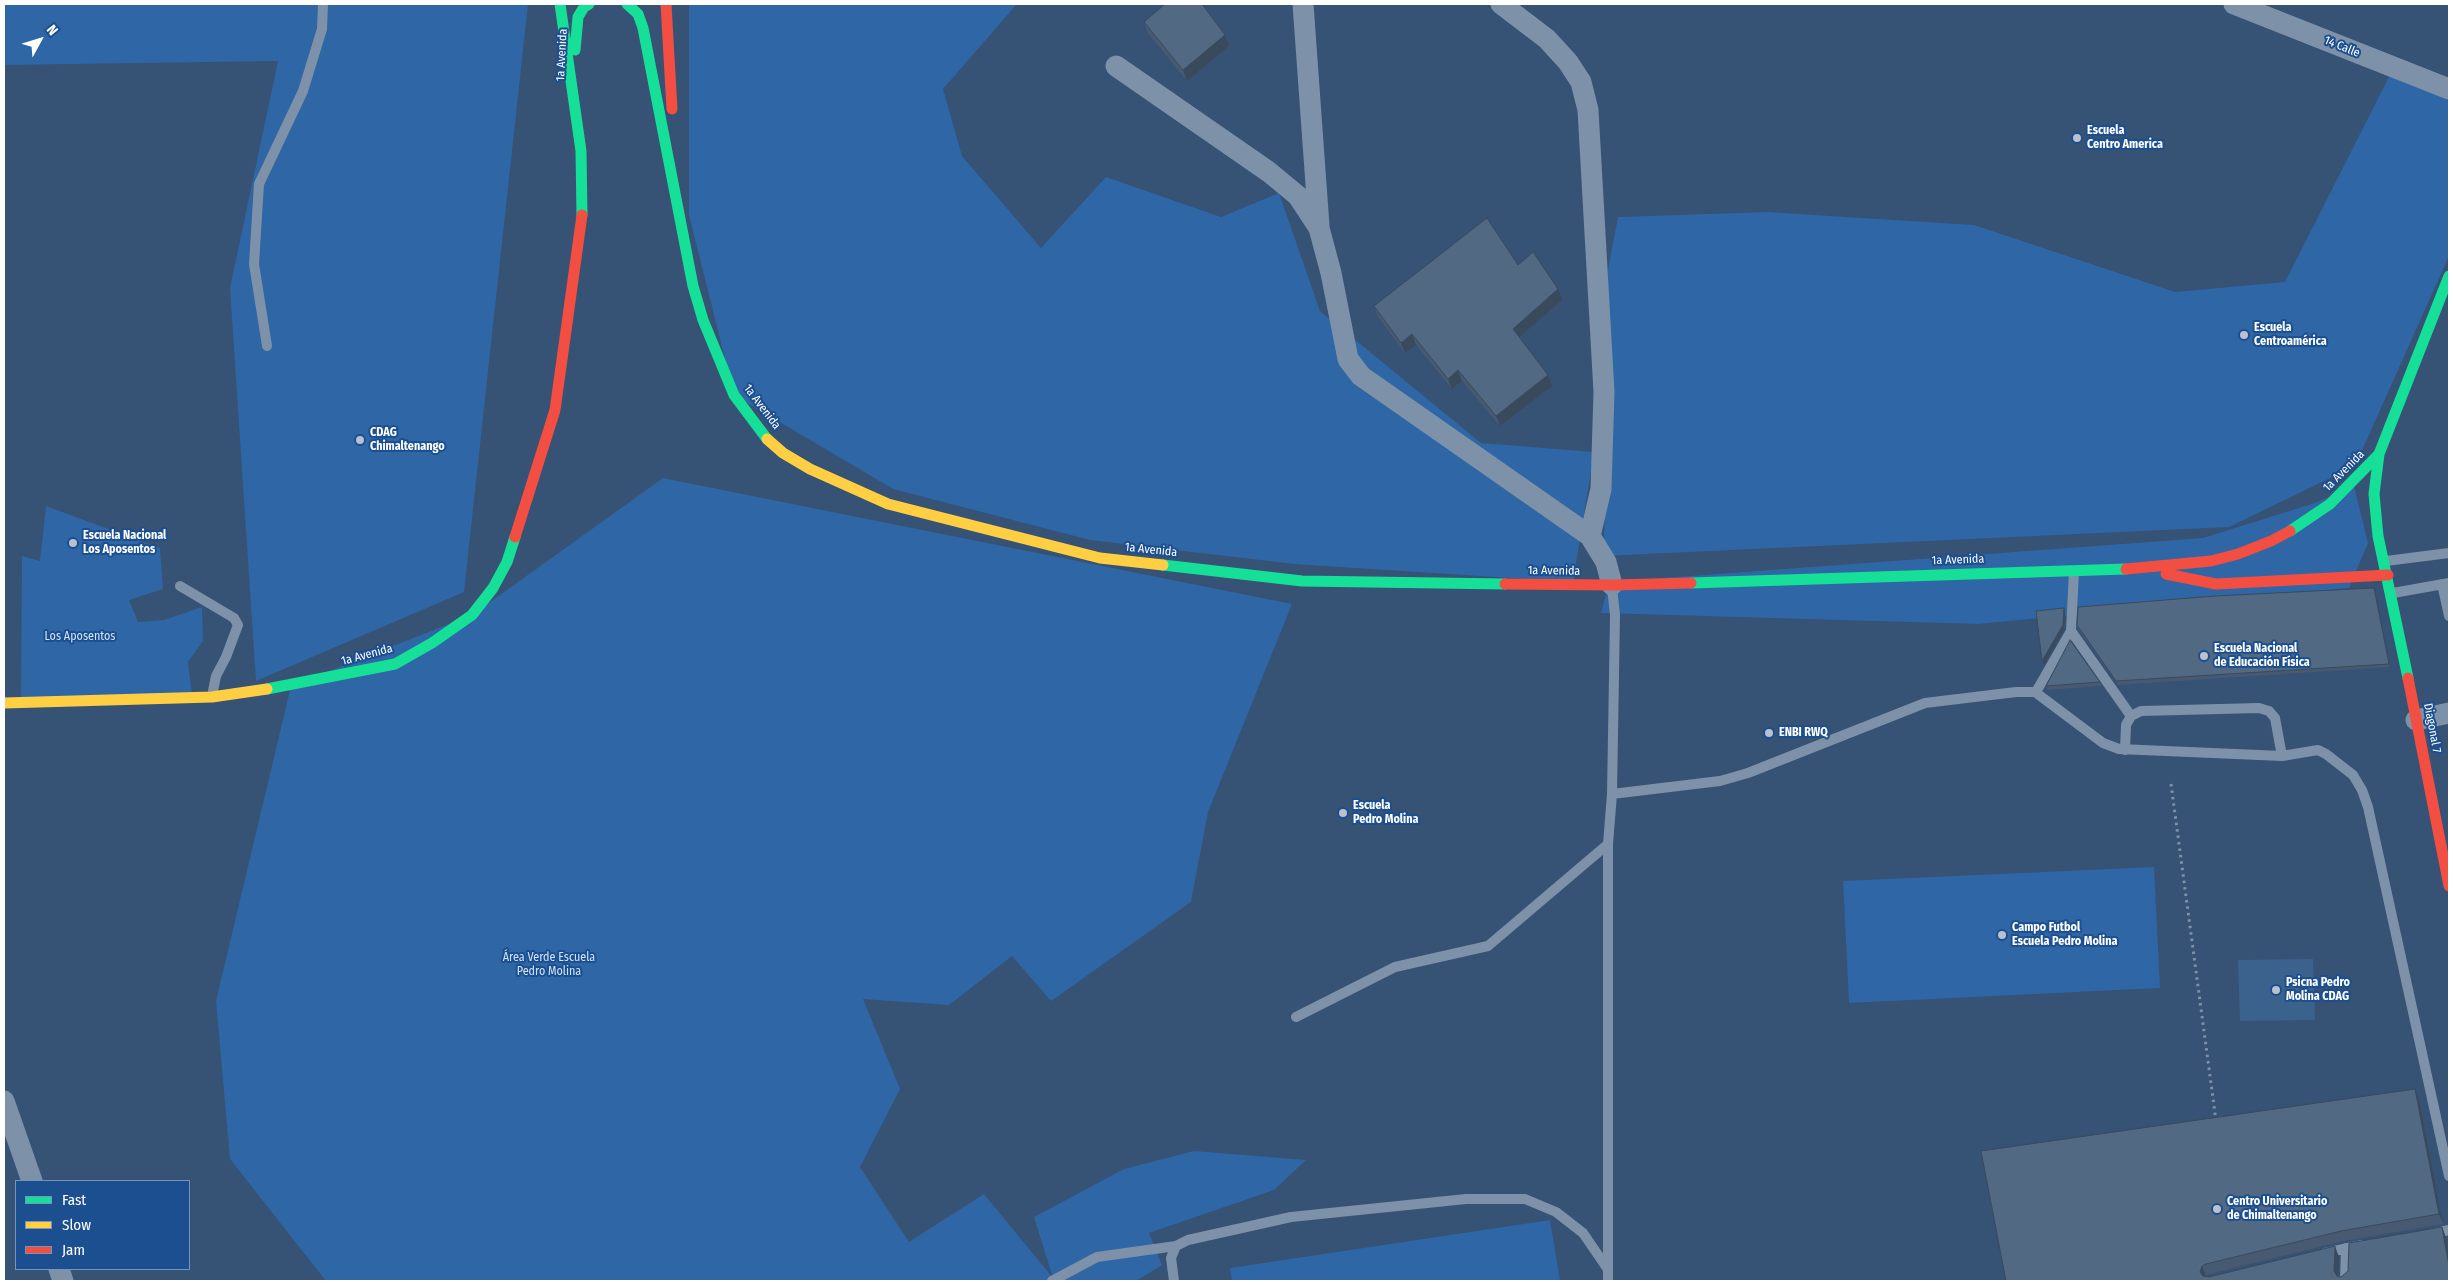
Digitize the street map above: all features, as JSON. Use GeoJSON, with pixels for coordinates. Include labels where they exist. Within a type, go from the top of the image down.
{"type":"FeatureCollection","features":[{"type":"Feature","properties":{"kind":"main road","name":"1a Avenida"},"geometry":{"type":"LineString","coordinates":[[4,704],[212,696],[291,686],[395,664],[432,643],[472,615],[493,588],[507,562],[555,410],[581,234],[582,177],[560,4]]}},
{"type":"Feature","properties":{"kind":"main road","name":"1a Avenida"},"geometry":{"type":"LineString","coordinates":[[574,112],[578,17],[584,7],[589,4]]}},
{"type":"Feature","properties":{"kind":"main road","name":"1a Avenida"},"geometry":{"type":"LineString","coordinates":[[627,4],[638,14],[643,28],[662,135],[693,286],[703,320],[734,395],[765,437],[783,453],[810,470],[888,504],[1100,558],[1302,581],[1612,585],[2139,569],[2211,561],[2238,554],[2271,541],[2307,521],[2330,504],[2356,480],[2379,454],[2449,276]]}},
{"type":"Feature","properties":{"kind":"main road","name":"1a Avenida"},"geometry":{"type":"LineString","coordinates":[[666,4],[680,218]]}},
{"type":"Feature","properties":{"kind":"main road","name":"Diagonal 7"},"geometry":{"type":"LineString","coordinates":[[2379,454],[2374,494],[2378,536],[2392,593],[2449,886]]}},
{"type":"Feature","properties":{"kind":"main road"},"geometry":{"type":"LineString","coordinates":[[2139,569],[2216,584],[2388,574]]}},
{"type":"Feature","properties":{"kind":"street"},"geometry":{"type":"LineString","coordinates":[[1303,4],[1320,228],[1348,359],[1361,376],[1590,536],[1606,562],[1612,585]]}},
{"type":"Feature","properties":{"kind":"street"},"geometry":{"type":"LineString","coordinates":[[1501,4],[1547,40],[1568,62],[1581,82],[1588,110],[1592,143],[1595,246],[1604,392],[1601,489],[1590,536]]}},
{"type":"Feature","properties":{"kind":"street","name":"14 Calle"},"geometry":{"type":"LineString","coordinates":[[2234,4],[2449,90]]}},
{"type":"Feature","properties":{"kind":"street"},"geometry":{"type":"LineString","coordinates":[[1116,66],[1269,172],[1298,196],[1320,228]]}},
{"type":"Feature","properties":{"kind":"street"},"geometry":{"type":"LineString","coordinates":[[2416,720],[2449,713]]}},
{"type":"Feature","properties":{"kind":"street"},"geometry":{"type":"LineString","coordinates":[[4,1102],[32,1180]]}},
{"type":"Feature","properties":{"kind":"lane"},"geometry":{"type":"LineString","coordinates":[[267,346],[254,264],[259,184],[303,91],[322,29],[323,4]]}},
{"type":"Feature","properties":{"kind":"lane"},"geometry":{"type":"LineString","coordinates":[[2385,561],[2449,553]]}},
{"type":"Feature","properties":{"kind":"lane"},"geometry":{"type":"LineString","coordinates":[[2036,692],[2071,631],[2074,570]]}},
{"type":"Feature","properties":{"kind":"lane"},"geometry":{"type":"LineString","coordinates":[[2392,593],[2446,584],[2449,616]]}},
{"type":"Feature","properties":{"kind":"lane"},"geometry":{"type":"LineString","coordinates":[[1608,1281],[1608,844],[1612,794],[1615,615],[1612,585]]}},
{"type":"Feature","properties":{"kind":"lane"},"geometry":{"type":"LineString","coordinates":[[180,586],[234,618],[238,625],[226,657],[216,676],[212,696]]}},
{"type":"Feature","properties":{"kind":"lane"},"geometry":{"type":"LineString","coordinates":[[2071,631],[2130,716]]}},
{"type":"Feature","properties":{"kind":"lane"},"geometry":{"type":"LineString","coordinates":[[1612,794],[1720,781],[1748,773],[1925,703],[2016,692],[2036,692],[2103,742],[2125,750],[2282,756],[2318,750],[2343,765],[2354,775],[2362,790],[2449,1176]]}},
{"type":"Feature","properties":{"kind":"lane"},"geometry":{"type":"LineString","coordinates":[[2125,750],[2126,726],[2130,716],[2141,711],[2259,708],[2269,711],[2275,718],[2282,756]]}},
{"type":"Feature","properties":{"kind":"lane"},"geometry":{"type":"LineString","coordinates":[[1296,1017],[1395,967],[1488,946],[1608,844]]}},
{"type":"Feature","properties":{"kind":"lane"},"geometry":{"type":"LineString","coordinates":[[1052,1281],[1097,1257],[1176,1246],[1188,1240],[1291,1217],[1466,1199],[1525,1199],[1556,1212],[1583,1233],[1607,1268]]}},
{"type":"Feature","properties":{"kind":"lane"},"geometry":{"type":"LineString","coordinates":[[2421,1235],[2449,1230]]}},
{"type":"Feature","properties":{"kind":"lane"},"geometry":{"type":"LineString","coordinates":[[2319,1254],[2374,1243]]}},
{"type":"Feature","properties":{"kind":"lane"},"geometry":{"type":"LineString","coordinates":[[1174,1281],[1171,1258],[1176,1246]]}},
{"type":"Feature","properties":{"kind":"lane"},"geometry":{"type":"LineString","coordinates":[[2346,1248],[2346,1281]]}},
{"type":"Feature","properties":{"kind":"path"},"geometry":{"type":"LineString","coordinates":[[2171,784],[2217,1128]]}},
{"type":"Feature","properties":{"kind":"green space","name":"CDAG Chimaltenango"},"geometry":{"type":"Polygon","coordinates":[[[4,4],[528,4],[464,592],[256,681],[230,288],[278,61],[4,65],[4,4]]]}},
{"type":"Feature","properties":{"kind":"green space"},"geometry":{"type":"Polygon","coordinates":[[[689,4],[1017,4],[943,89],[962,156],[1041,248],[1106,177],[1221,217],[1279,193],[1320,311],[1481,443],[1594,452],[1573,582],[1294,564],[1090,540],[893,489],[734,395],[689,215],[689,4]]]}},
{"type":"Feature","properties":{"kind":"green space"},"geometry":{"type":"Polygon","coordinates":[[[2394,67],[2449,89],[2449,256],[2355,466],[2229,527],[1603,556],[1609,421],[1603,295],[1618,217],[1767,212],[1974,225],[2175,292],[2285,282],[2394,67]]]}},
{"type":"Feature","properties":{"kind":"green space","name":"Área Verde Escuela Pedro Molina"},"geometry":{"type":"Polygon","coordinates":[[[663,478],[1292,604],[1208,812],[1191,902],[1051,1001],[1012,956],[949,1005],[863,999],[900,1089],[860,1167],[909,1242],[984,1194],[1053,1278],[1034,1217],[1124,1169],[1194,1151],[1306,1160],[1274,1190],[1149,1233],[1162,1265],[1136,1281],[326,1281],[230,1159],[216,1001],[291,686],[472,615],[663,478]]]}},
{"type":"Feature","properties":{"kind":"green space"},"geometry":{"type":"Polygon","coordinates":[[[2354,486],[2368,543],[2349,588],[1978,624],[1601,613],[1609,582],[2203,538],[2315,503],[2354,486]]]}},
{"type":"Feature","properties":{"kind":"green space","name":"Los Aposentos"},"geometry":{"type":"Polygon","coordinates":[[[46,506],[160,548],[163,589],[129,600],[138,622],[164,620],[202,607],[203,641],[188,662],[192,694],[21,699],[22,556],[40,561],[46,506]]]}},
{"type":"Feature","properties":{"kind":"green space","name":"Campo Futbol Escuela Pedro Molina"},"geometry":{"type":"Polygon","coordinates":[[[2154,867],[2160,988],[1849,1003],[1843,881],[2154,867]]]}},
{"type":"Feature","properties":{"kind":"green space"},"geometry":{"type":"Polygon","coordinates":[[[1550,1220],[1560,1281],[1232,1281],[1230,1268],[1550,1220]]]}},
{"type":"Feature","properties":{"kind":"shaded area","name":"Psicna Pedro Molina CDAG"},"geometry":{"type":"Polygon","coordinates":[[[2313,959],[2315,1020],[2240,1021],[2238,960],[2313,959]]]}},
{"type":"Feature","properties":{"kind":"building"},"geometry":{"type":"Polygon","coordinates":[[[1165,4],[1202,4],[1225,35],[1183,70],[1144,22],[1165,4]]]}},
{"type":"Feature","properties":{"kind":"building"},"geometry":{"type":"Polygon","coordinates":[[[1487,218],[1518,265],[1533,252],[1558,289],[1513,329],[1548,375],[1496,416],[1458,370],[1448,379],[1412,334],[1401,343],[1374,306],[1487,218]]]}},
{"type":"Feature","properties":{"kind":"building"},"geometry":{"type":"Polygon","coordinates":[[[2374,588],[2389,664],[2116,681],[2077,625],[2078,607],[2215,596],[2374,588]]]}},
{"type":"Feature","properties":{"kind":"building"},"geometry":{"type":"Polygon","coordinates":[[[2064,608],[2063,625],[2042,661],[2036,611],[2064,608]]]}},
{"type":"Feature","properties":{"kind":"building"},"geometry":{"type":"Polygon","coordinates":[[[2070,640],[2100,682],[2046,686],[2070,640]]]}},
{"type":"Feature","properties":{"kind":"building","name":"Centro Universitario de Chimaltenango"},"geometry":{"type":"Polygon","coordinates":[[[2415,1089],[2439,1214],[2341,1231],[2206,1264],[2202,1266],[2200,1272],[2203,1276],[2209,1277],[2335,1246],[2334,1271],[2337,1276],[2341,1277],[2348,1271],[2349,1243],[2442,1227],[2449,1266],[2449,1281],[2006,1281],[1981,1151],[2415,1089]]]}},
{"type":"Feature","properties":{"kind":"traffic: fast"},"geometry":{"type":"LineString","coordinates":[[560,4],[581,151],[582,215]]}},
{"type":"Feature","properties":{"kind":"traffic: fast"},"geometry":{"type":"LineString","coordinates":[[575,50],[578,17],[584,7],[589,4]]}},
{"type":"Feature","properties":{"kind":"traffic: fast"},"geometry":{"type":"LineString","coordinates":[[627,4],[638,14],[643,28],[693,286],[703,320],[734,395],[767,439]]}},
{"type":"Feature","properties":{"kind":"traffic: fast"},"geometry":{"type":"LineString","coordinates":[[2290,531],[2330,504],[2379,454],[2449,276]]}},
{"type":"Feature","properties":{"kind":"traffic: fast"},"geometry":{"type":"LineString","coordinates":[[2379,454],[2374,494],[2378,536],[2408,678]]}},
{"type":"Feature","properties":{"kind":"traffic: fast"},"geometry":{"type":"LineString","coordinates":[[267,689],[395,664],[432,643],[472,615],[493,588],[507,562],[515,537]]}},
{"type":"Feature","properties":{"kind":"traffic: fast"},"geometry":{"type":"LineString","coordinates":[[1163,565],[1302,581],[1505,584]]}},
{"type":"Feature","properties":{"kind":"traffic: fast"},"geometry":{"type":"LineString","coordinates":[[1691,583],[2126,569]]}},
{"type":"Feature","properties":{"kind":"traffic: slow"},"geometry":{"type":"LineString","coordinates":[[767,439],[783,453],[810,469],[888,504],[1100,558],[1163,565]]}},
{"type":"Feature","properties":{"kind":"traffic: slow"},"geometry":{"type":"LineString","coordinates":[[4,703],[212,697],[267,689]]}},
{"type":"Feature","properties":{"kind":"traffic: jam"},"geometry":{"type":"LineString","coordinates":[[666,4],[672,109]]}},
{"type":"Feature","properties":{"kind":"traffic: jam"},"geometry":{"type":"LineString","coordinates":[[515,537],[555,410],[582,215]]}},
{"type":"Feature","properties":{"kind":"traffic: jam"},"geometry":{"type":"LineString","coordinates":[[2126,569],[2211,561],[2238,554],[2290,531]]}},
{"type":"Feature","properties":{"kind":"traffic: jam"},"geometry":{"type":"LineString","coordinates":[[2166,574],[2216,584],[2388,575]]}},
{"type":"Feature","properties":{"kind":"traffic: jam"},"geometry":{"type":"LineString","coordinates":[[1505,584],[1612,585],[1691,583]]}},
{"type":"Feature","properties":{"kind":"traffic: jam"},"geometry":{"type":"LineString","coordinates":[[2408,678],[2449,886]]}},
{"type":"Feature","properties":{"kind":"place","name":"Escuela Centro America"},"geometry":{"type":"Point","coordinates":[2077,138]}},
{"type":"Feature","properties":{"kind":"place","name":"Escuela Centroamérica"},"geometry":{"type":"Point","coordinates":[2244,335]}},
{"type":"Feature","properties":{"kind":"place","name":"CDAG Chimaltenango"},"geometry":{"type":"Point","coordinates":[360,440]}},
{"type":"Feature","properties":{"kind":"place","name":"Escuela Nacional Los Aposentos"},"geometry":{"type":"Point","coordinates":[73,543]}},
{"type":"Feature","properties":{"kind":"place","name":"Escuela Nacional de Educación Física"},"geometry":{"type":"Point","coordinates":[2204,656]}},
{"type":"Feature","properties":{"kind":"place","name":"ENBI RWQ"},"geometry":{"type":"Point","coordinates":[1769,733]}},
{"type":"Feature","properties":{"kind":"place","name":"Escuela Pedro Molina"},"geometry":{"type":"Point","coordinates":[1343,813]}},
{"type":"Feature","properties":{"kind":"place","name":"Campo Futbol Escuela Pedro Molina"},"geometry":{"type":"Point","coordinates":[2002,935]}},
{"type":"Feature","properties":{"kind":"place","name":"Psicna Pedro Molina CDAG"},"geometry":{"type":"Point","coordinates":[2276,990]}},
{"type":"Feature","properties":{"kind":"place","name":"Centro Universitario de Chimaltenango"},"geometry":{"type":"Point","coordinates":[2217,1209]}}]}
